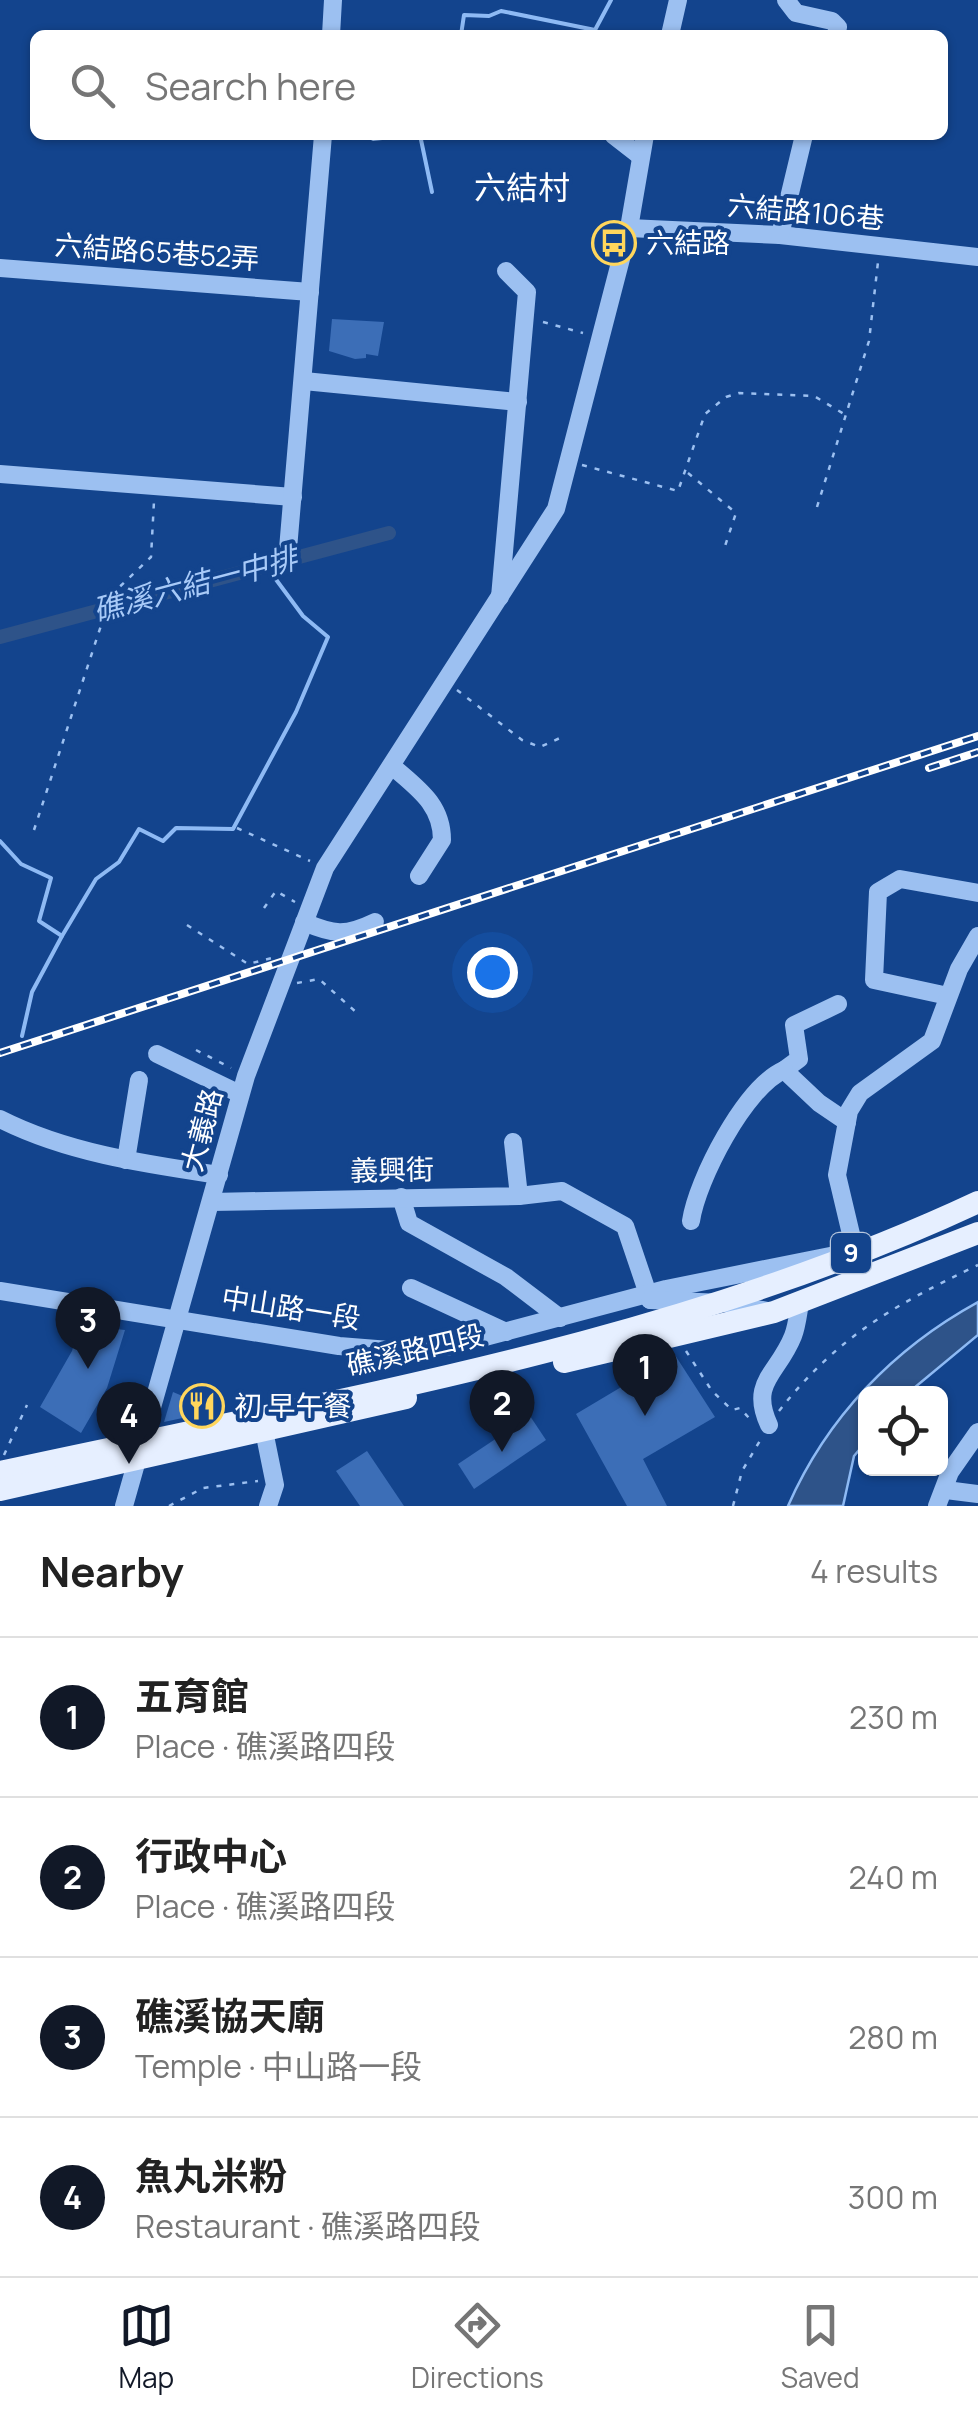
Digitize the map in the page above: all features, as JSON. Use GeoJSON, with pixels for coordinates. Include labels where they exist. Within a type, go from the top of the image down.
{"type":"FeatureCollection","features":[{"type":"Feature","properties":{"kind":"main road","name":"9"},"geometry":{"type":"LineString","coordinates":[[723,1303],[978,1202]]}},
{"type":"Feature","properties":{"kind":"main road","name":"9"},"geometry":{"type":"LineString","coordinates":[[774,1312],[978,1233]]}},
{"type":"Feature","properties":{"kind":"main road","name":"礁溪路四段"},"geometry":{"type":"LineString","coordinates":[[262,1424],[723,1303]]}},
{"type":"Feature","properties":{"kind":"main road","name":"礁溪路四段"},"geometry":{"type":"LineString","coordinates":[[4,1486],[139,1450],[682,1336],[774,1312]]}},
{"type":"Feature","properties":{"kind":"street"},"geometry":{"type":"LineString","coordinates":[[331,30],[334,0]]}},
{"type":"Feature","properties":{"kind":"street"},"geometry":{"type":"LineString","coordinates":[[671,30],[678,0]]}},
{"type":"Feature","properties":{"kind":"street"},"geometry":{"type":"LineString","coordinates":[[786,0],[796,13],[832,20],[837,30]]}},
{"type":"Feature","properties":{"kind":"street"},"geometry":{"type":"LineString","coordinates":[[288,548],[323,140]]}},
{"type":"Feature","properties":{"kind":"street"},"geometry":{"type":"LineString","coordinates":[[619,140],[640,156]]}},
{"type":"Feature","properties":{"kind":"street"},"geometry":{"type":"LineString","coordinates":[[291,956],[325,868],[545,532],[572,462],[629,228],[645,140]]}},
{"type":"Feature","properties":{"kind":"street"},"geometry":{"type":"LineString","coordinates":[[780,235],[803,140]]}},
{"type":"Feature","properties":{"kind":"street","name":"六結路106巷"},"geometry":{"type":"LineString","coordinates":[[629,228],[780,235],[978,258]]}},
{"type":"Feature","properties":{"kind":"street","name":"六結路65巷52弄"},"geometry":{"type":"LineString","coordinates":[[0,268],[310,292]]}},
{"type":"Feature","properties":{"kind":"street"},"geometry":{"type":"LineString","coordinates":[[500,602],[528,292],[506,271]]}},
{"type":"Feature","properties":{"kind":"street"},"geometry":{"type":"LineString","coordinates":[[304,381],[518,402]]}},
{"type":"Feature","properties":{"kind":"street"},"geometry":{"type":"LineString","coordinates":[[0,474],[293,498]]}},
{"type":"Feature","properties":{"kind":"street"},"geometry":{"type":"LineString","coordinates":[[392,766],[428,798],[438,814],[442,840],[419,876]]}},
{"type":"Feature","properties":{"kind":"street"},"geometry":{"type":"LineString","coordinates":[[948,996],[874,980],[878,892],[900,878],[978,893]]}},
{"type":"Feature","properties":{"kind":"street"},"geometry":{"type":"LineString","coordinates":[[307,916],[333,935],[350,934],[375,922]]}},
{"type":"Feature","properties":{"kind":"street"},"geometry":{"type":"LineString","coordinates":[[855,1251],[837,1175],[847,1122],[860,1093],[932,1041],[948,996],[978,936]]}},
{"type":"Feature","properties":{"kind":"street","name":"大義路"},"geometry":{"type":"LineString","coordinates":[[124,1506],[243,1085],[291,956]]}},
{"type":"Feature","properties":{"kind":"street"},"geometry":{"type":"LineString","coordinates":[[691,1221],[694,1194],[725,1140],[771,1075],[799,1059],[794,1025],[838,1004]]}},
{"type":"Feature","properties":{"kind":"street"},"geometry":{"type":"LineString","coordinates":[[157,1054],[243,1085]]}},
{"type":"Feature","properties":{"kind":"street"},"geometry":{"type":"LineString","coordinates":[[784,1070],[819,1104],[847,1122]]}},
{"type":"Feature","properties":{"kind":"street"},"geometry":{"type":"LineString","coordinates":[[126,1160],[139,1080]]}},
{"type":"Feature","properties":{"kind":"street"},"geometry":{"type":"LineString","coordinates":[[0,1120],[30,1134],[126,1160],[218,1174]]}},
{"type":"Feature","properties":{"kind":"street"},"geometry":{"type":"LineString","coordinates":[[513,1142],[519,1196]]}},
{"type":"Feature","properties":{"kind":"street","name":"義興街"},"geometry":{"type":"LineString","coordinates":[[211,1202],[519,1196],[562,1191],[625,1226],[650,1296]]}},
{"type":"Feature","properties":{"kind":"street"},"geometry":{"type":"LineString","coordinates":[[401,1197],[409,1224],[506,1277],[560,1318]]}},
{"type":"Feature","properties":{"kind":"street","name":"中山路一段"},"geometry":{"type":"LineString","coordinates":[[0,1291],[340,1346],[402,1351],[451,1346],[630,1300],[855,1251]]}},
{"type":"Feature","properties":{"kind":"street"},"geometry":{"type":"LineString","coordinates":[[411,1288],[506,1332]]}},
{"type":"Feature","properties":{"kind":"street","name":"中山路一段"},"geometry":{"type":"LineString","coordinates":[[650,1296],[774,1312]]}},
{"type":"Feature","properties":{"kind":"street"},"geometry":{"type":"LineString","coordinates":[[768,1425],[760,1404],[762,1389],[794,1335],[800,1304]]}},
{"type":"Feature","properties":{"kind":"street"},"geometry":{"type":"LineString","coordinates":[[262,1424],[274,1480],[268,1506]]}},
{"type":"Feature","properties":{"kind":"street"},"geometry":{"type":"LineString","coordinates":[[978,1432],[950,1472],[942,1498],[978,1494]]}},
{"type":"Feature","properties":{"kind":"path"},"geometry":{"type":"LineString","coordinates":[[817,507],[870,342],[880,246]]}},
{"type":"Feature","properties":{"kind":"path"},"geometry":{"type":"LineString","coordinates":[[527,318],[602,338]]}},
{"type":"Feature","properties":{"kind":"path"},"geometry":{"type":"LineString","coordinates":[[572,462],[666,491],[678,491],[705,414],[738,392],[814,396],[844,414]]}},
{"type":"Feature","properties":{"kind":"path"},"geometry":{"type":"LineString","coordinates":[[687,472],[736,513],[724,552]]}},
{"type":"Feature","properties":{"kind":"path"},"geometry":{"type":"LineString","coordinates":[[34,830],[111,595],[151,557],[154,486]]}},
{"type":"Feature","properties":{"kind":"path"},"geometry":{"type":"LineString","coordinates":[[446,684],[522,740],[540,748],[560,738]]}},
{"type":"Feature","properties":{"kind":"path"},"geometry":{"type":"LineString","coordinates":[[236,828],[325,868]]}},
{"type":"Feature","properties":{"kind":"path"},"geometry":{"type":"LineString","coordinates":[[264,908],[276,891],[307,916]]}},
{"type":"Feature","properties":{"kind":"path"},"geometry":{"type":"LineString","coordinates":[[187,925],[248,964],[291,956]]}},
{"type":"Feature","properties":{"kind":"path"},"geometry":{"type":"LineString","coordinates":[[280,987],[319,979],[357,1013]]}},
{"type":"Feature","properties":{"kind":"path"},"geometry":{"type":"LineString","coordinates":[[196,1050],[243,1085]]}},
{"type":"Feature","properties":{"kind":"path"},"geometry":{"type":"LineString","coordinates":[[733,1506],[742,1471],[768,1425],[814,1366],[854,1333],[978,1266]]}},
{"type":"Feature","properties":{"kind":"path"},"geometry":{"type":"LineString","coordinates":[[682,1336],[688,1358],[712,1392],[732,1410],[740,1408]]}},
{"type":"Feature","properties":{"kind":"path"},"geometry":{"type":"LineString","coordinates":[[4,1486],[4,1446],[27,1405]]}},
{"type":"Feature","properties":{"kind":"path"},"geometry":{"type":"LineString","coordinates":[[169,1506],[203,1488],[274,1480]]}},
{"type":"Feature","properties":{"kind":"water"},"geometry":{"type":"Polygon","coordinates":[[[978,1302],[978,1335],[916,1386],[868,1386],[891,1363],[947,1320],[978,1302]]]}},
{"type":"Feature","properties":{"kind":"water"},"geometry":{"type":"Polygon","coordinates":[[[858,1397],[858,1451],[843,1506],[788,1506],[822,1443],[858,1397]]]}},
{"type":"Feature","properties":{"kind":"building"},"geometry":{"type":"Polygon","coordinates":[[[332,319],[384,322],[378,356],[366,354],[366,358],[355,359],[329,351],[332,319]]]}},
{"type":"Feature","properties":{"kind":"building"},"geometry":{"type":"Polygon","coordinates":[[[79,1325],[125,1330],[107,1388],[81,1433],[40,1407],[72,1351],[79,1325]]]}},
{"type":"Feature","properties":{"kind":"building"},"geometry":{"type":"Polygon","coordinates":[[[675,1355],[715,1417],[643,1459],[667,1506],[627,1506],[576,1414],[675,1355]]]}},
{"type":"Feature","properties":{"kind":"building"},"geometry":{"type":"Polygon","coordinates":[[[173,1392],[199,1403],[201,1414],[164,1422],[173,1392]]]}},
{"type":"Feature","properties":{"kind":"building"},"geometry":{"type":"Polygon","coordinates":[[[530,1416],[546,1440],[474,1489],[458,1464],[530,1416]]]}},
{"type":"Feature","properties":{"kind":"building"},"geometry":{"type":"Polygon","coordinates":[[[367,1451],[404,1506],[360,1506],[336,1471],[367,1451]]]}},
{"type":"Feature","properties":{"kind":"waterway"},"geometry":{"type":"LineString","coordinates":[[595,30],[611,0]]}},
{"type":"Feature","properties":{"kind":"waterway"},"geometry":{"type":"LineString","coordinates":[[462,30],[464,15],[489,16],[501,11],[595,30]]}},
{"type":"Feature","properties":{"kind":"waterway"},"geometry":{"type":"LineString","coordinates":[[421,140],[432,192]]}},
{"type":"Feature","properties":{"kind":"waterway","name":"礁溪六結一中排"},"geometry":{"type":"LineString","coordinates":[[0,637],[389,533]]}},
{"type":"Feature","properties":{"kind":"waterway"},"geometry":{"type":"LineString","coordinates":[[22,1036],[32,992],[96,879],[119,862],[139,829],[163,841],[176,828],[233,829],[296,712],[328,637],[303,616],[266,566]]}},
{"type":"Feature","properties":{"kind":"waterway"},"geometry":{"type":"LineString","coordinates":[[0,841],[21,864],[51,878],[39,921],[62,936]]}},
{"type":"Feature","properties":{"kind":"railway"},"geometry":{"type":"LineString","coordinates":[[0,1053],[978,736]]}},
{"type":"Feature","properties":{"kind":"railway"},"geometry":{"type":"LineString","coordinates":[[929,768],[978,752]]}},
{"type":"Feature","properties":{"kind":"place","name":"六結路"},"geometry":{"type":"Point","coordinates":[614,243]}},
{"type":"Feature","properties":{"kind":"place","name":"礁溪協天廟"},"geometry":{"type":"Point","coordinates":[88,1369]}},
{"type":"Feature","properties":{"kind":"place","name":"初 早午餐"},"geometry":{"type":"Point","coordinates":[202,1406]}},
{"type":"Feature","properties":{"kind":"place","name":"五育館"},"geometry":{"type":"Point","coordinates":[645,1416]}},
{"type":"Feature","properties":{"kind":"place","name":"行政中心"},"geometry":{"type":"Point","coordinates":[502,1452]}},
{"type":"Feature","properties":{"kind":"place","name":"魚丸米粉"},"geometry":{"type":"Point","coordinates":[129,1464]}},
{"type":"Feature","properties":{"kind":"district","name":"六結村"},"geometry":{"type":"Point","coordinates":[522,188]}}]}
